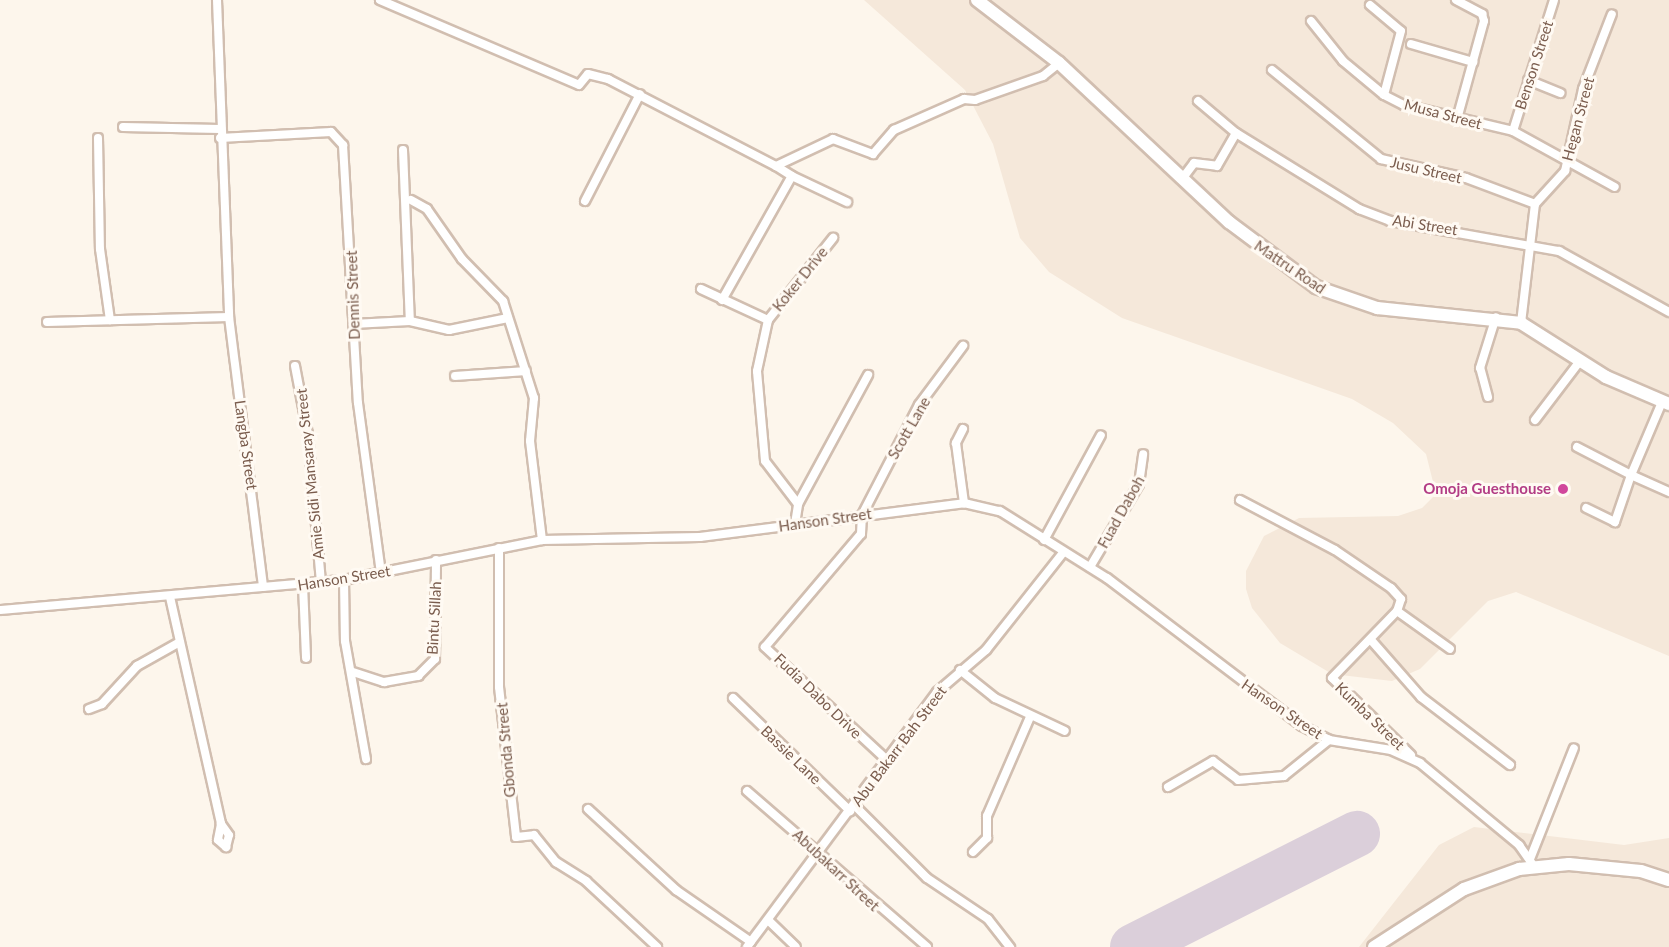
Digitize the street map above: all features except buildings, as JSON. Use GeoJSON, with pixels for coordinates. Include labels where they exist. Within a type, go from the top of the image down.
{"type":"FeatureCollection","features":[{"type":"Feature","properties":{"kind":"main road","name":"Mattru Road"},"geometry":{"type":"LineString","coordinates":[[977,0],[1059,63],[1182,179],[1272,258],[1337,298],[1377,308],[1496,316],[1521,323],[1580,361],[1665,403]]}},
{"type":"Feature","properties":{"kind":"main road"},"geometry":{"type":"LineString","coordinates":[[1374,947],[1464,889],[1497,875],[1533,864],[1569,864],[1641,871],[1669,880]]}},
{"type":"Feature","properties":{"kind":"street","name":"Langba Street"},"geometry":{"type":"LineString","coordinates":[[217,0],[220,133],[229,317],[263,587]]}},
{"type":"Feature","properties":{"kind":"street"},"geometry":{"type":"LineString","coordinates":[[380,0],[579,85],[592,74],[640,94],[792,176],[846,202]]}},
{"type":"Feature","properties":{"kind":"street"},"geometry":{"type":"LineString","coordinates":[[1456,0],[1484,16],[1457,119]]}},
{"type":"Feature","properties":{"kind":"street","name":"Benson Street"},"geometry":{"type":"LineString","coordinates":[[1513,131],[1554,0]]}},
{"type":"Feature","properties":{"kind":"street"},"geometry":{"type":"LineString","coordinates":[[1370,6],[1401,31],[1384,95]]}},
{"type":"Feature","properties":{"kind":"street","name":"Hegan Street"},"geometry":{"type":"LineString","coordinates":[[1535,204],[1560,178],[1583,89],[1612,14]]}},
{"type":"Feature","properties":{"kind":"street","name":"Musa Street"},"geometry":{"type":"LineString","coordinates":[[1311,21],[1343,61],[1384,95],[1457,119],[1513,131],[1615,187]]}},
{"type":"Feature","properties":{"kind":"street"},"geometry":{"type":"LineString","coordinates":[[1411,44],[1473,62]]}},
{"type":"Feature","properties":{"kind":"street"},"geometry":{"type":"LineString","coordinates":[[776,166],[833,140],[873,154],[894,130],[964,99],[975,100],[1043,76],[1059,63]]}},
{"type":"Feature","properties":{"kind":"street","name":"Jusu Street"},"geometry":{"type":"LineString","coordinates":[[1272,70],[1381,159],[1466,178],[1535,204]]}},
{"type":"Feature","properties":{"kind":"street"},"geometry":{"type":"LineString","coordinates":[[1528,80],[1560,93]]}},
{"type":"Feature","properties":{"kind":"street"},"geometry":{"type":"LineString","coordinates":[[585,201],[640,94]]}},
{"type":"Feature","properties":{"kind":"street","name":"Abi Street"},"geometry":{"type":"LineString","coordinates":[[1198,101],[1236,133],[1369,213],[1528,244],[1586,262],[1669,312]]}},
{"type":"Feature","properties":{"kind":"street"},"geometry":{"type":"LineString","coordinates":[[123,127],[220,133]]}},
{"type":"Feature","properties":{"kind":"street","name":"Dennis Street"},"geometry":{"type":"LineString","coordinates":[[220,133],[310,130],[338,136],[348,192],[353,324],[381,573]]}},
{"type":"Feature","properties":{"kind":"street"},"geometry":{"type":"LineString","coordinates":[[1182,179],[1194,163],[1217,166],[1236,133]]}},
{"type":"Feature","properties":{"kind":"street"},"geometry":{"type":"LineString","coordinates":[[98,138],[100,249],[110,320]]}},
{"type":"Feature","properties":{"kind":"street"},"geometry":{"type":"LineString","coordinates":[[403,150],[410,321]]}},
{"type":"Feature","properties":{"kind":"street"},"geometry":{"type":"LineString","coordinates":[[722,300],[792,176]]}},
{"type":"Feature","properties":{"kind":"street"},"geometry":{"type":"LineString","coordinates":[[411,200],[427,209],[462,259],[503,301],[534,398],[530,441],[542,540]]}},
{"type":"Feature","properties":{"kind":"street"},"geometry":{"type":"LineString","coordinates":[[1521,323],[1528,244],[1535,204]]}},
{"type":"Feature","properties":{"kind":"street","name":"Koker Drive"},"geometry":{"type":"LineString","coordinates":[[798,504],[765,460],[760,436],[757,371],[768,320],[833,238]]}},
{"type":"Feature","properties":{"kind":"street"},"geometry":{"type":"LineString","coordinates":[[701,289],[768,320]]}},
{"type":"Feature","properties":{"kind":"street"},"geometry":{"type":"LineString","coordinates":[[1488,397],[1480,368],[1496,316]]}},
{"type":"Feature","properties":{"kind":"street"},"geometry":{"type":"LineString","coordinates":[[47,322],[229,317]]}},
{"type":"Feature","properties":{"kind":"street"},"geometry":{"type":"LineString","coordinates":[[353,324],[410,321],[449,330],[508,318]]}},
{"type":"Feature","properties":{"kind":"street","name":"Scott Lane"},"geometry":{"type":"LineString","coordinates":[[862,515],[919,405],[963,346]]}},
{"type":"Feature","properties":{"kind":"street"},"geometry":{"type":"LineString","coordinates":[[1535,420],[1580,361]]}},
{"type":"Feature","properties":{"kind":"street","name":"Amie Sidi Mansaray Street"},"geometry":{"type":"LineString","coordinates":[[295,366],[308,435],[321,582]]}},
{"type":"Feature","properties":{"kind":"street"},"geometry":{"type":"LineString","coordinates":[[455,376],[526,371]]}},
{"type":"Feature","properties":{"kind":"street"},"geometry":{"type":"LineString","coordinates":[[795,524],[798,504],[868,375]]}},
{"type":"Feature","properties":{"kind":"street"},"geometry":{"type":"LineString","coordinates":[[1586,508],[1615,522],[1631,475],[1665,403]]}},
{"type":"Feature","properties":{"kind":"street"},"geometry":{"type":"LineString","coordinates":[[963,429],[956,443],[964,503]]}},
{"type":"Feature","properties":{"kind":"street"},"geometry":{"type":"LineString","coordinates":[[1044,540],[1101,435]]}},
{"type":"Feature","properties":{"kind":"street"},"geometry":{"type":"LineString","coordinates":[[1577,447],[1669,492]]}},
{"type":"Feature","properties":{"kind":"street","name":"Fuad Daboh"},"geometry":{"type":"LineString","coordinates":[[1090,567],[1139,484],[1143,454]]}},
{"type":"Feature","properties":{"kind":"street"},"geometry":{"type":"LineString","coordinates":[[1240,500],[1335,550],[1391,588],[1401,599],[1397,611],[1450,649]]}},
{"type":"Feature","properties":{"kind":"street","name":"Hanson Street"},"geometry":{"type":"LineString","coordinates":[[0,610],[170,597],[344,580],[542,540],[700,537],[964,503],[1000,511],[1063,553],[1090,567],[1214,663],[1329,740],[1391,750],[1420,763],[1533,864]]}},
{"type":"Feature","properties":{"kind":"street","name":"Fudia Dabo Drive"},"geometry":{"type":"LineString","coordinates":[[862,515],[861,534],[765,647],[888,761]]}},
{"type":"Feature","properties":{"kind":"street","name":"Gbonda Street"},"geometry":{"type":"LineString","coordinates":[[499,548],[499,687],[516,837],[534,835],[556,862],[586,881],[657,947]]}},
{"type":"Feature","properties":{"kind":"street","name":"Abu Bakarr Bah Street"},"geometry":{"type":"LineString","coordinates":[[749,945],[888,761],[923,710],[960,670],[986,650],[1063,553]]}},
{"type":"Feature","properties":{"kind":"street","name":"Bintu Sillah"},"geometry":{"type":"LineString","coordinates":[[353,672],[384,682],[418,676],[435,659],[436,560]]}},
{"type":"Feature","properties":{"kind":"street"},"geometry":{"type":"LineString","coordinates":[[344,580],[345,641],[353,672],[366,759]]}},
{"type":"Feature","properties":{"kind":"street"},"geometry":{"type":"LineString","coordinates":[[303,585],[306,658]]}},
{"type":"Feature","properties":{"kind":"street"},"geometry":{"type":"LineString","coordinates":[[170,597],[220,824]]}},
{"type":"Feature","properties":{"kind":"street","name":"Kumba Street"},"geometry":{"type":"LineString","coordinates":[[1397,611],[1332,682],[1420,763]]}},
{"type":"Feature","properties":{"kind":"street"},"geometry":{"type":"LineString","coordinates":[[1371,640],[1421,697],[1509,765]]}},
{"type":"Feature","properties":{"kind":"street"},"geometry":{"type":"LineString","coordinates":[[89,709],[106,700],[137,666],[180,642]]}},
{"type":"Feature","properties":{"kind":"street"},"geometry":{"type":"LineString","coordinates":[[960,670],[975,685],[1030,717],[1065,731]]}},
{"type":"Feature","properties":{"kind":"street","name":"Bassie Lane"},"geometry":{"type":"LineString","coordinates":[[733,698],[927,878],[988,919],[1010,947]]}},
{"type":"Feature","properties":{"kind":"street"},"geometry":{"type":"LineString","coordinates":[[973,852],[987,838],[987,816],[1030,717]]}},
{"type":"Feature","properties":{"kind":"street"},"geometry":{"type":"LineString","coordinates":[[1168,787],[1213,761],[1238,780],[1284,776],[1329,740]]}},
{"type":"Feature","properties":{"kind":"street"},"geometry":{"type":"LineString","coordinates":[[1533,864],[1574,747]]}},
{"type":"Feature","properties":{"kind":"street","name":"Abubakarr Street"},"geometry":{"type":"LineString","coordinates":[[747,791],[927,947]]}},
{"type":"Feature","properties":{"kind":"street"},"geometry":{"type":"LineString","coordinates":[[588,809],[676,890],[749,945]]}},
{"type":"Feature","properties":{"kind":"street"},"geometry":{"type":"LineString","coordinates":[[769,921],[796,947]]}},
{"type":"Feature","properties":{"kind":"shaded area"},"geometry":{"type":"Polygon","coordinates":[[[864,0],[1669,0],[1669,656],[1516,592],[1488,601],[1420,669],[1392,681],[1332,674],[1280,643],[1252,608],[1246,589],[1246,571],[1264,536],[1299,518],[1398,516],[1422,508],[1436,494],[1426,454],[1393,423],[1352,399],[1122,318],[1049,272],[1020,238],[993,144],[965,90],[864,0]]]}},
{"type":"Feature","properties":{"kind":"shaded area"},"geometry":{"type":"Polygon","coordinates":[[[1474,827],[1624,845],[1669,838],[1669,947],[1359,947],[1439,845],[1474,827]]]}},
{"type":"Feature","properties":{"kind":"runway"},"geometry":{"type":"LineString","coordinates":[[1133,947],[1357,834]]}},
{"type":"Feature","properties":{"kind":"place","name":"Omoja Guesthouse"},"geometry":{"type":"Point","coordinates":[1563,489]}}]}
